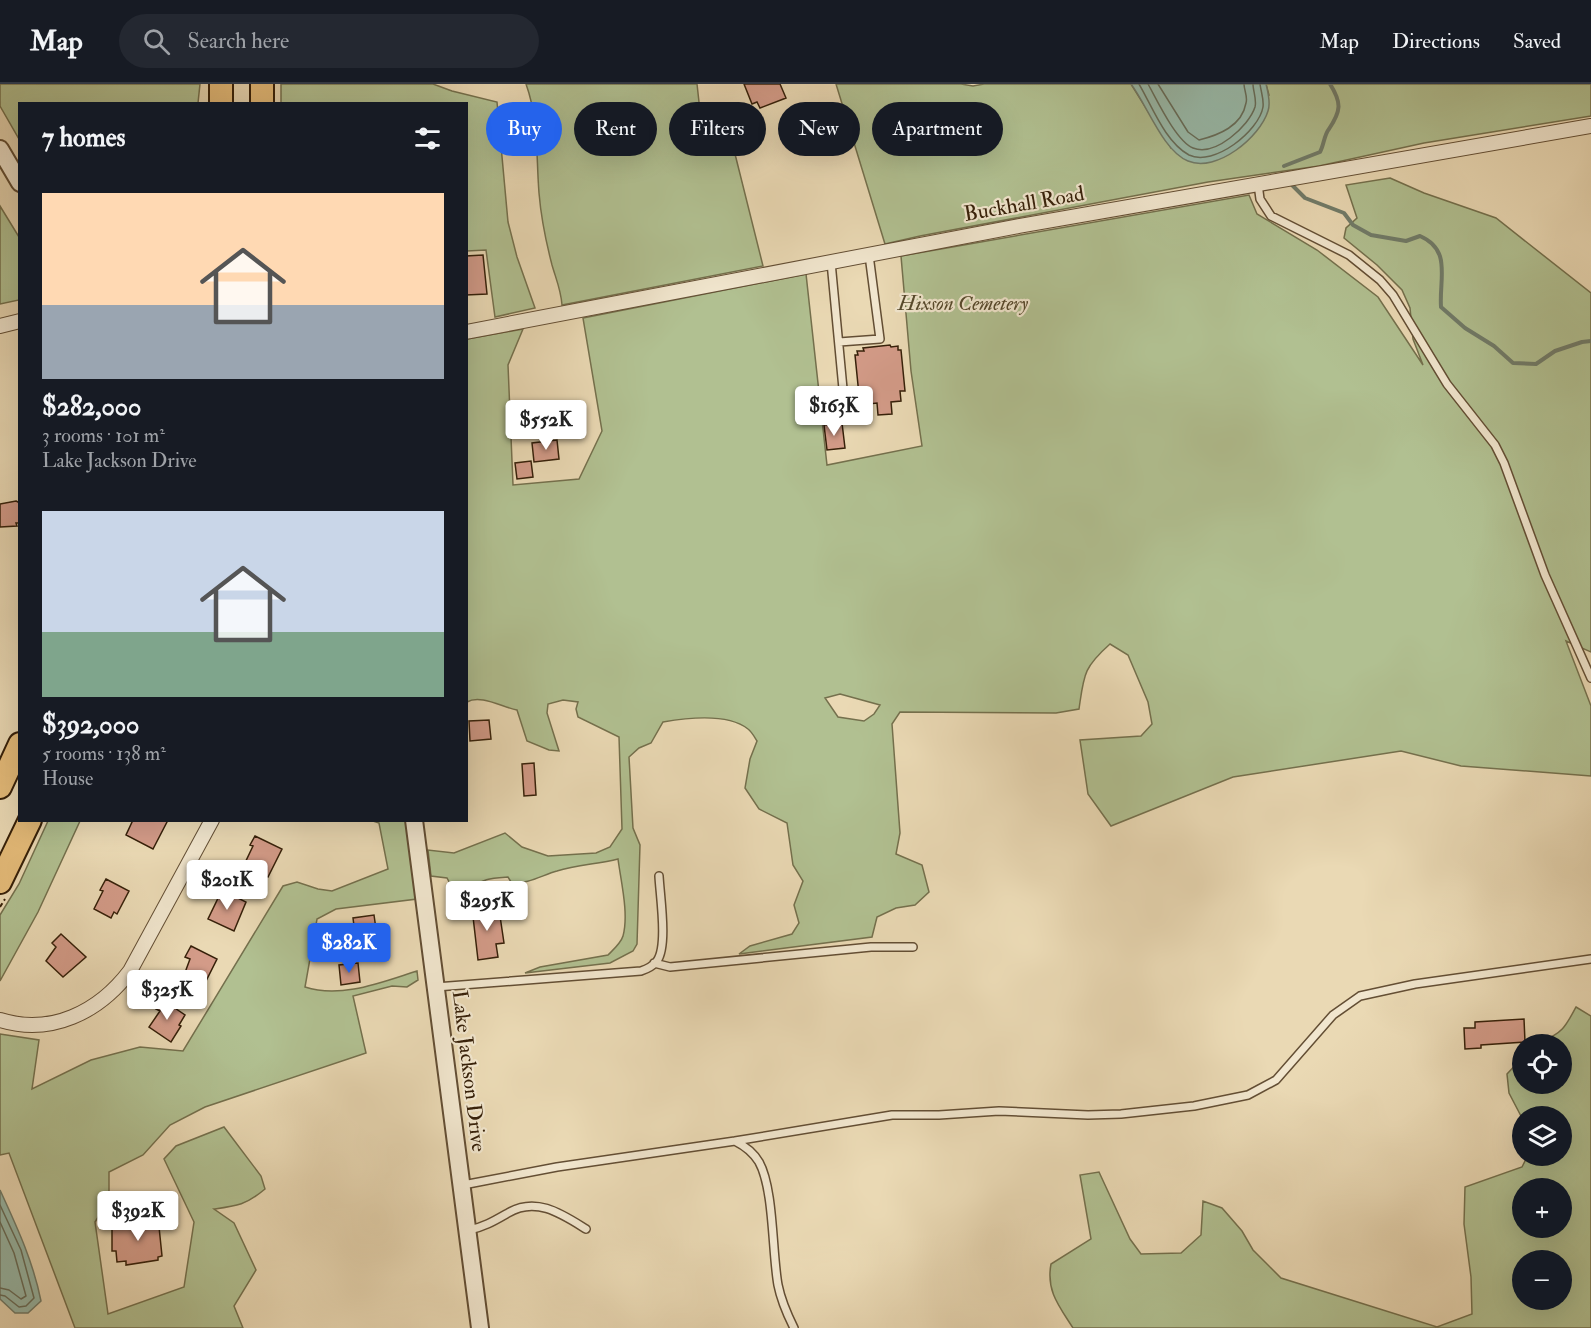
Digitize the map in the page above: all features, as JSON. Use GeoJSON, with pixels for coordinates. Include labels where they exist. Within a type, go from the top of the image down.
{"type":"FeatureCollection","features":[{"type":"Feature","properties":{"kind":"highway"},"geometry":{"type":"LineString","coordinates":[[221,84],[221,102]]}},
{"type":"Feature","properties":{"kind":"highway"},"geometry":{"type":"LineString","coordinates":[[262,84],[262,102]]}},
{"type":"Feature","properties":{"kind":"highway"},"geometry":{"type":"LineString","coordinates":[[0,787],[18,748]]}},
{"type":"Feature","properties":{"kind":"highway"},"geometry":{"type":"LineString","coordinates":[[0,882],[29,822]]}},
{"type":"Feature","properties":{"kind":"street","name":"Buckhall Road"},"geometry":{"type":"LineString","coordinates":[[468,332],[869,254],[1591,126]]}},
{"type":"Feature","properties":{"kind":"street"},"geometry":{"type":"LineString","coordinates":[[0,148],[18,180]]}},
{"type":"Feature","properties":{"kind":"street"},"geometry":{"type":"LineString","coordinates":[[0,326],[18,322]]}},
{"type":"Feature","properties":{"kind":"street"},"geometry":{"type":"LineString","coordinates":[[0,1020],[30,1024],[69,1019],[104,1000],[118,987],[130,971],[211,822]]}},
{"type":"Feature","properties":{"kind":"street","name":"Lake Jackson Drive"},"geometry":{"type":"LineString","coordinates":[[414,822],[480,1328]]}},
{"type":"Feature","properties":{"kind":"lane"},"geometry":{"type":"LineString","coordinates":[[1257,184],[1260,199],[1271,216],[1349,255],[1380,280],[1407,315],[1429,357],[1447,384],[1495,445],[1504,463],[1545,574],[1591,678]]}},
{"type":"Feature","properties":{"kind":"lane"},"geometry":{"type":"LineString","coordinates":[[838,342],[880,339],[869,254]]}},
{"type":"Feature","properties":{"kind":"lane"},"geometry":{"type":"LineString","coordinates":[[831,262],[845,410]]}},
{"type":"Feature","properties":{"kind":"lane"},"geometry":{"type":"LineString","coordinates":[[436,987],[641,971],[654,963],[661,952],[659,876]]}},
{"type":"Feature","properties":{"kind":"lane"},"geometry":{"type":"LineString","coordinates":[[654,963],[670,967],[871,946],[913,947]]}},
{"type":"Feature","properties":{"kind":"lane"},"geometry":{"type":"LineString","coordinates":[[461,1186],[557,1167],[735,1142],[892,1115],[999,1111],[1088,1115],[1194,1106],[1248,1095],[1276,1080],[1333,1015],[1360,996],[1415,984],[1591,959]]}},
{"type":"Feature","properties":{"kind":"lane"},"geometry":{"type":"LineString","coordinates":[[735,1142],[753,1153],[760,1163],[769,1205],[778,1285],[794,1328]]}},
{"type":"Feature","properties":{"kind":"lane"},"geometry":{"type":"LineString","coordinates":[[466,1230],[480,1228],[522,1207],[535,1206],[550,1208],[586,1229]]}},
{"type":"Feature","properties":{"kind":"green space"},"geometry":{"type":"Polygon","coordinates":[[[0,84],[200,84],[198,102],[18,102],[18,137],[0,106],[0,84]]]}},
{"type":"Feature","properties":{"kind":"green space"},"geometry":{"type":"Polygon","coordinates":[[[281,84],[433,84],[497,102],[486,102],[486,156],[502,156],[508,222],[517,257],[535,308],[495,317],[486,250],[468,251],[468,102],[281,102],[281,84]]]}},
{"type":"Feature","properties":{"kind":"green space"},"geometry":{"type":"Polygon","coordinates":[[[526,84],[697,84],[699,102],[669,102],[669,156],[736,156],[763,266],[562,305],[542,220],[537,156],[562,156],[562,102],[531,102],[526,84]]]}},
{"type":"Feature","properties":{"kind":"green space"},"geometry":{"type":"Polygon","coordinates":[[[836,84],[961,84],[973,86],[984,84],[1131,84],[1171,148],[1269,95],[1266,84],[1591,84],[1591,116],[1424,143],[1319,166],[1208,182],[885,244],[858,156],[860,156],[860,102],[842,102],[836,84]]]}},
{"type":"Feature","properties":{"kind":"green space","name":"Hixson Cemetery"},"geometry":{"type":"Polygon","coordinates":[[[1390,178],[1424,193],[1496,218],[1591,293],[1591,652],[1566,641],[1591,706],[1591,776],[1461,766],[1401,751],[1233,777],[1111,826],[1088,794],[1080,740],[1141,736],[1152,724],[1148,702],[1128,655],[1110,644],[1094,660],[1086,673],[1079,709],[1056,713],[900,712],[892,724],[900,833],[896,854],[922,865],[929,892],[915,905],[896,908],[877,917],[872,937],[739,954],[750,946],[792,934],[799,923],[794,905],[803,881],[793,865],[787,823],[759,809],[745,788],[750,759],[757,741],[749,730],[740,724],[718,719],[695,718],[663,722],[651,743],[639,748],[629,757],[633,828],[640,845],[637,944],[633,951],[610,963],[525,973],[540,967],[608,955],[619,944],[623,936],[625,918],[618,859],[565,869],[517,883],[511,882],[508,877],[492,878],[479,883],[471,890],[455,893],[447,878],[431,876],[428,850],[454,853],[505,833],[522,847],[548,856],[596,853],[610,847],[622,829],[619,737],[578,717],[576,709],[578,702],[563,700],[548,704],[547,713],[559,751],[549,750],[527,741],[517,710],[485,700],[468,702],[468,339],[523,329],[508,365],[513,485],[579,479],[602,431],[583,318],[806,274],[827,465],[922,446],[911,371],[901,256],[1249,195],[1257,214],[1317,250],[1378,297],[1423,365],[1413,339],[1410,308],[1402,290],[1377,265],[1344,238],[1346,228],[1357,218],[1346,185],[1390,178]],[[840,694],[825,698],[838,717],[864,721],[874,714],[880,705],[840,694]]]}},
{"type":"Feature","properties":{"kind":"green space"},"geometry":{"type":"Polygon","coordinates":[[[0,206],[18,235],[18,300],[0,304],[0,206]]]}},
{"type":"Feature","properties":{"kind":"green space"},"geometry":{"type":"Polygon","coordinates":[[[48,822],[80,822],[38,912],[0,981],[0,915],[19,884],[48,822]]]}},
{"type":"Feature","properties":{"kind":"green space"},"geometry":{"type":"Polygon","coordinates":[[[376,822],[406,822],[417,899],[336,909],[317,919],[305,987],[333,991],[361,988],[417,971],[418,980],[407,987],[392,986],[353,996],[366,1053],[205,1107],[170,1125],[143,1155],[109,1172],[109,1200],[95,1222],[108,1314],[184,1287],[194,1222],[164,1159],[176,1146],[224,1127],[261,1176],[265,1189],[241,1204],[214,1209],[234,1223],[256,1270],[234,1306],[243,1328],[75,1328],[9,1153],[0,1155],[0,1034],[39,1040],[32,1089],[91,1060],[140,1047],[183,1051],[283,886],[297,882],[332,891],[388,869],[379,823],[376,822]]]}},
{"type":"Feature","properties":{"kind":"green space"},"geometry":{"type":"Polygon","coordinates":[[[1576,1007],[1591,1016],[1591,1328],[1073,1328],[1055,1298],[1050,1282],[1051,1264],[1091,1239],[1080,1175],[1099,1172],[1130,1239],[1141,1254],[1181,1253],[1201,1235],[1203,1201],[1222,1208],[1242,1231],[1253,1250],[1281,1278],[1437,1327],[1472,1314],[1471,1277],[1464,1224],[1465,1187],[1522,1166],[1572,1166],[1572,1106],[1516,1106],[1509,1093],[1507,1074],[1512,1069],[1512,1094],[1572,1094],[1572,1034],[1555,1034],[1566,1024],[1576,1007]]]}},
{"type":"Feature","properties":{"kind":"water"},"geometry":{"type":"Polygon","coordinates":[[[1131,84],[1266,84],[1269,108],[1256,131],[1236,150],[1212,162],[1199,163],[1188,161],[1171,148],[1131,84]]]}},
{"type":"Feature","properties":{"kind":"water"},"geometry":{"type":"Polygon","coordinates":[[[0,1190],[29,1258],[38,1286],[41,1301],[28,1313],[15,1313],[0,1299],[0,1190]]]}},
{"type":"Feature","properties":{"kind":"building"},"geometry":{"type":"Polygon","coordinates":[[[744,84],[780,84],[786,98],[766,106],[766,102],[751,102],[744,84]]]}},
{"type":"Feature","properties":{"kind":"building"},"geometry":{"type":"Polygon","coordinates":[[[483,255],[487,294],[468,295],[468,256],[483,255]]]}},
{"type":"Feature","properties":{"kind":"building"},"geometry":{"type":"Polygon","coordinates":[[[890,345],[891,347],[898,346],[898,350],[901,350],[905,391],[900,391],[901,401],[891,402],[892,414],[878,415],[877,403],[860,405],[855,355],[858,355],[857,351],[864,351],[863,348],[890,345]]]}},
{"type":"Feature","properties":{"kind":"building"},"geometry":{"type":"Polygon","coordinates":[[[842,423],[845,448],[827,450],[824,425],[842,423]]]}},
{"type":"Feature","properties":{"kind":"building"},"geometry":{"type":"Polygon","coordinates":[[[557,440],[559,459],[534,462],[532,443],[557,440]]]}},
{"type":"Feature","properties":{"kind":"building"},"geometry":{"type":"Polygon","coordinates":[[[531,461],[533,477],[517,479],[515,463],[531,461]]]}},
{"type":"Feature","properties":{"kind":"building"},"geometry":{"type":"Polygon","coordinates":[[[18,502],[17,526],[0,527],[0,504],[18,502]]]}},
{"type":"Feature","properties":{"kind":"building"},"geometry":{"type":"Polygon","coordinates":[[[489,720],[491,739],[470,741],[469,721],[489,720]]]}},
{"type":"Feature","properties":{"kind":"building"},"geometry":{"type":"Polygon","coordinates":[[[534,763],[536,795],[524,796],[522,764],[534,763]]]}},
{"type":"Feature","properties":{"kind":"building"},"geometry":{"type":"Polygon","coordinates":[[[132,822],[167,822],[153,849],[126,835],[132,822]]]}},
{"type":"Feature","properties":{"kind":"building"},"geometry":{"type":"Polygon","coordinates":[[[255,836],[282,849],[268,877],[244,865],[255,836]]]}},
{"type":"Feature","properties":{"kind":"building"},"geometry":{"type":"Polygon","coordinates":[[[106,879],[129,891],[117,914],[114,912],[111,918],[94,909],[106,879]]]}},
{"type":"Feature","properties":{"kind":"building"},"geometry":{"type":"Polygon","coordinates":[[[222,890],[246,902],[234,931],[208,919],[222,890]]]}},
{"type":"Feature","properties":{"kind":"building"},"geometry":{"type":"Polygon","coordinates":[[[491,905],[493,917],[500,916],[504,943],[496,944],[498,957],[478,960],[472,908],[491,905]]]}},
{"type":"Feature","properties":{"kind":"building"},"geometry":{"type":"Polygon","coordinates":[[[374,915],[378,943],[373,943],[375,956],[358,958],[353,918],[374,915]]]}},
{"type":"Feature","properties":{"kind":"building"},"geometry":{"type":"Polygon","coordinates":[[[61,934],[86,957],[63,977],[46,961],[56,947],[52,943],[61,934]]]}},
{"type":"Feature","properties":{"kind":"building"},"geometry":{"type":"Polygon","coordinates":[[[191,946],[217,959],[203,987],[183,978],[190,959],[185,957],[191,946]]]}},
{"type":"Feature","properties":{"kind":"building"},"geometry":{"type":"Polygon","coordinates":[[[358,963],[360,982],[341,985],[339,965],[358,963]]]}},
{"type":"Feature","properties":{"kind":"building"},"geometry":{"type":"Polygon","coordinates":[[[163,1000],[185,1015],[171,1042],[149,1027],[160,1011],[156,1009],[163,1000]]]}},
{"type":"Feature","properties":{"kind":"building"},"geometry":{"type":"Polygon","coordinates":[[[1524,1019],[1525,1034],[1512,1034],[1512,1043],[1481,1045],[1481,1048],[1465,1049],[1464,1028],[1475,1028],[1475,1022],[1524,1019]]]}},
{"type":"Feature","properties":{"kind":"building"},"geometry":{"type":"Polygon","coordinates":[[[158,1217],[162,1256],[158,1257],[158,1260],[126,1265],[126,1261],[117,1262],[116,1251],[112,1251],[112,1228],[141,1222],[141,1219],[158,1217]]]}},
{"type":"Feature","properties":{"kind":"waterway"},"geometry":{"type":"LineString","coordinates":[[1284,166],[1320,152],[1326,134],[1338,112],[1337,97],[1330,84]]}},
{"type":"Feature","properties":{"kind":"waterway"},"geometry":{"type":"LineString","coordinates":[[1292,185],[1305,198],[1344,213],[1353,225],[1371,235],[1406,241],[1420,236],[1430,242],[1436,249],[1442,266],[1441,307],[1465,328],[1494,346],[1513,363],[1536,364],[1555,351],[1591,341]]}}]}
